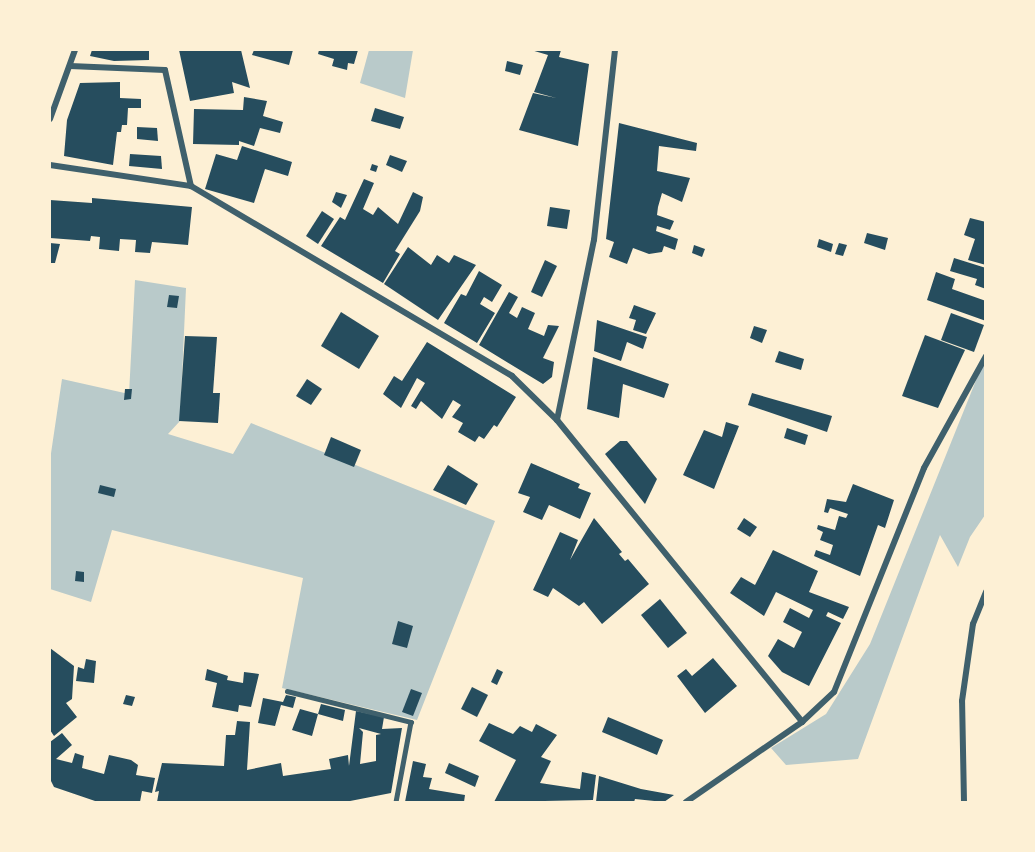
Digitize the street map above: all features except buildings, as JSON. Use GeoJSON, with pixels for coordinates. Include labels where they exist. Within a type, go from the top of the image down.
{"type":"FeatureCollection","features":[{"type":"Feature","properties":{"kind":"street"},"geometry":{"type":"LineString","coordinates":[[50,119],[75,50]]}},
{"type":"Feature","properties":{"kind":"street"},"geometry":{"type":"LineString","coordinates":[[557,420],[594,240],[615,50]]}},
{"type":"Feature","properties":{"kind":"street"},"geometry":{"type":"LineString","coordinates":[[70,66],[165,70],[191,186]]}},
{"type":"Feature","properties":{"kind":"street"},"geometry":{"type":"LineString","coordinates":[[50,165],[191,186],[512,376],[557,420],[802,722]]}},
{"type":"Feature","properties":{"kind":"street"},"geometry":{"type":"LineString","coordinates":[[686,802],[802,722],[834,692],[924,468],[986,356]]}},
{"type":"Feature","properties":{"kind":"street"},"geometry":{"type":"LineString","coordinates":[[964,802],[962,701],[973,624],[986,591]]}},
{"type":"Feature","properties":{"kind":"lane"},"geometry":{"type":"LineString","coordinates":[[286,691],[411,722],[396,802]]}},
{"type":"Feature","properties":{"kind":"shaded area"},"geometry":{"type":"Polygon","coordinates":[[[369,50],[413,50],[405,98],[360,83],[369,50]]]}},
{"type":"Feature","properties":{"kind":"shaded area"},"geometry":{"type":"Polygon","coordinates":[[[135,280],[186,288],[180,421],[168,434],[233,454],[251,423],[495,521],[417,720],[282,688],[303,578],[112,530],[91,602],[50,589],[50,460],[62,379],[129,394],[135,280]]]}},
{"type":"Feature","properties":{"kind":"shaded area"},"geometry":{"type":"Polygon","coordinates":[[[985,358],[985,515],[970,537],[958,567],[940,535],[858,759],[786,765],[771,748],[826,714],[870,644],[985,358]]]}}]}
